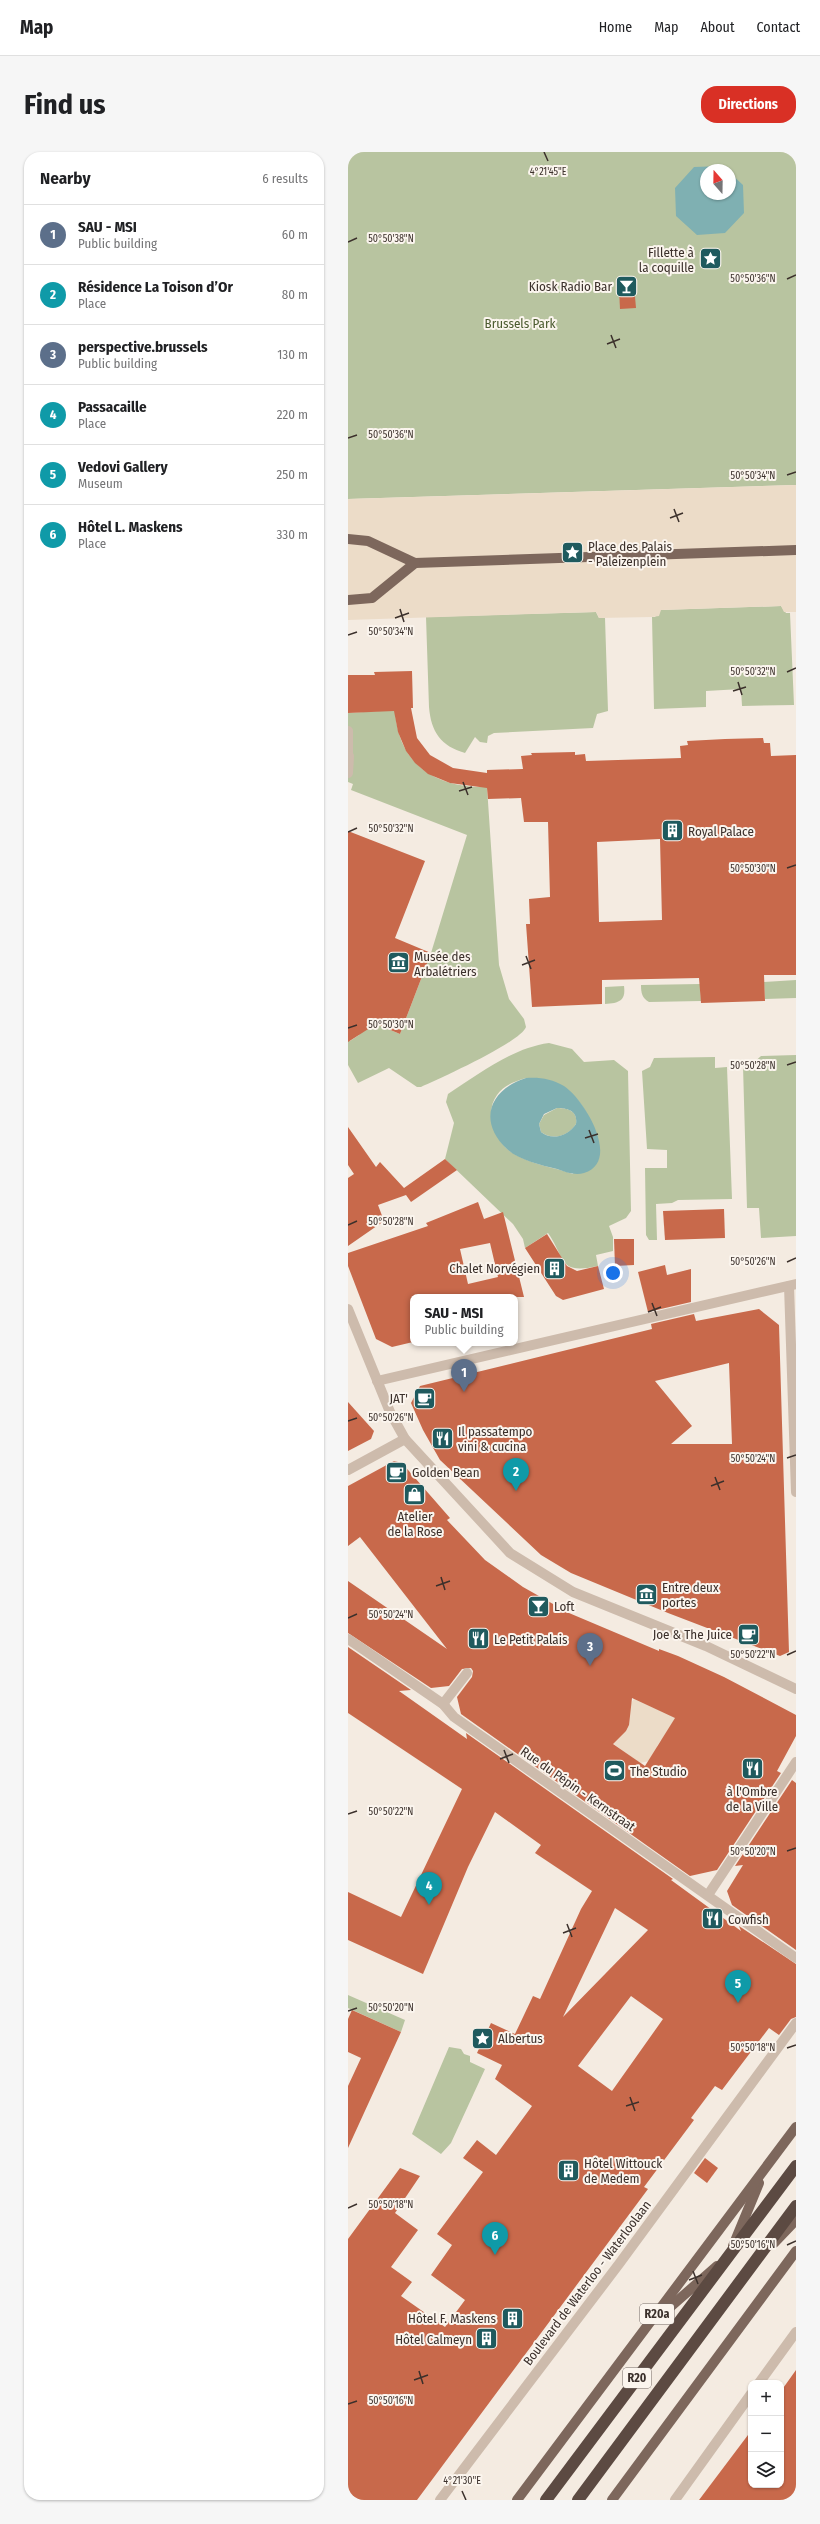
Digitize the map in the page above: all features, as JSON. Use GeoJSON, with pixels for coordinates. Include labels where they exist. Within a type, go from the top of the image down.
{"type":"FeatureCollection","features":[{"type":"Feature","properties":{"kind":"highway","name":"R20"},"geometry":{"type":"LineString","coordinates":[[546,2500],[796,2166]]}},
{"type":"Feature","properties":{"kind":"highway","name":"R20"},"geometry":{"type":"LineString","coordinates":[[578,2500],[796,2206]]}},
{"type":"Feature","properties":{"kind":"main road"},"geometry":{"type":"LineString","coordinates":[[348,540],[368,542],[415,563],[796,550]]}},
{"type":"Feature","properties":{"kind":"main road"},"geometry":{"type":"LineString","coordinates":[[348,600],[372,598],[415,563]]}},
{"type":"Feature","properties":{"kind":"main road","name":"R20a"},"geometry":{"type":"LineString","coordinates":[[517,2500],[796,2127]]}},
{"type":"Feature","properties":{"kind":"main road"},"geometry":{"type":"LineString","coordinates":[[644,2330],[729,2255],[766,2168]]}},
{"type":"Feature","properties":{"kind":"main road"},"geometry":{"type":"LineString","coordinates":[[750,2269],[796,2220]]}},
{"type":"Feature","properties":{"kind":"main road"},"geometry":{"type":"LineString","coordinates":[[612,2500],[796,2251]]}},
{"type":"Feature","properties":{"kind":"street"},"geometry":{"type":"LineString","coordinates":[[348,731],[348,773]]}},
{"type":"Feature","properties":{"kind":"street"},"geometry":{"type":"LineString","coordinates":[[377,1382],[793,1285],[796,1492]]}},
{"type":"Feature","properties":{"kind":"street"},"geometry":{"type":"LineString","coordinates":[[348,1309],[377,1382],[405,1439],[492,1536],[510,1553],[538,1572],[573,1592],[706,1646],[796,1689]]}},
{"type":"Feature","properties":{"kind":"street"},"geometry":{"type":"LineString","coordinates":[[348,1470],[405,1439]]}},
{"type":"Feature","properties":{"kind":"street","name":"Rue du Pépin - Kernstraat"},"geometry":{"type":"LineString","coordinates":[[348,1639],[443,1704],[454,1717],[796,1958]]}},
{"type":"Feature","properties":{"kind":"street"},"geometry":{"type":"LineString","coordinates":[[443,1704],[467,1673]]}},
{"type":"Feature","properties":{"kind":"street"},"geometry":{"type":"LineString","coordinates":[[708,1895],[796,1762]]}},
{"type":"Feature","properties":{"kind":"street","name":"Boulevard de Waterloo - Waterloolaan"},"geometry":{"type":"LineString","coordinates":[[440,2500],[620,2264],[796,2023]]}},
{"type":"Feature","properties":{"kind":"street"},"geometry":{"type":"LineString","coordinates":[[761,2380],[796,2332]]}},
{"type":"Feature","properties":{"kind":"street"},"geometry":{"type":"LineString","coordinates":[[675,2500],[748,2398]]}},
{"type":"Feature","properties":{"kind":"green space","name":"Brussels Park"},"geometry":{"type":"Polygon","coordinates":[[[348,152],[796,152],[796,485],[348,499],[348,152]]]}},
{"type":"Feature","properties":{"kind":"green space"},"geometry":{"type":"Polygon","coordinates":[[[781,606],[786,613],[790,613],[794,705],[742,706],[741,689],[706,691],[706,707],[654,709],[652,617],[655,617],[660,610],[781,606]]]}},
{"type":"Feature","properties":{"kind":"green space"},"geometry":{"type":"Polygon","coordinates":[[[596,612],[599,618],[605,618],[608,711],[597,714],[593,728],[494,733],[488,736],[487,743],[480,742],[475,737],[465,753],[450,746],[439,737],[432,724],[429,707],[426,617],[596,612]]]}},
{"type":"Feature","properties":{"kind":"green space"},"geometry":{"type":"Polygon","coordinates":[[[395,710],[398,729],[403,745],[412,759],[423,770],[436,778],[452,783],[487,787],[499,965],[509,999],[524,1019],[526,1027],[521,1034],[510,1042],[421,1087],[417,1087],[389,1068],[358,1083],[348,1065],[348,1037],[350,1041],[359,1035],[366,1020],[400,1034],[431,953],[467,835],[351,790],[353,784],[348,782],[348,713],[395,710]]]}},
{"type":"Feature","properties":{"kind":"green space"},"geometry":{"type":"Polygon","coordinates":[[[796,980],[796,998],[765,999],[764,982],[796,980]]]}},
{"type":"Feature","properties":{"kind":"green space"},"geometry":{"type":"Polygon","coordinates":[[[700,984],[701,1001],[649,1002],[643,997],[641,990],[641,985],[700,984]]]}},
{"type":"Feature","properties":{"kind":"green space"},"geometry":{"type":"Polygon","coordinates":[[[624,986],[623,998],[618,1002],[605,1004],[605,987],[624,986]]]}},
{"type":"Feature","properties":{"kind":"green space"},"geometry":{"type":"Polygon","coordinates":[[[549,1043],[572,1049],[584,1062],[614,1060],[628,1071],[631,1211],[626,1218],[609,1226],[613,1237],[613,1251],[596,1255],[598,1266],[576,1268],[569,1266],[561,1257],[548,1233],[525,1248],[523,1239],[513,1224],[445,1159],[454,1123],[446,1102],[448,1094],[496,1063],[522,1050],[549,1043]],[[526,1078],[510,1084],[503,1089],[493,1102],[491,1118],[496,1134],[505,1147],[525,1160],[573,1174],[592,1124],[581,1104],[572,1094],[551,1083],[539,1079],[526,1078]]]}},
{"type":"Feature","properties":{"kind":"green space"},"geometry":{"type":"Polygon","coordinates":[[[796,1055],[796,1236],[761,1238],[759,1208],[747,1208],[743,1066],[751,1065],[761,1056],[796,1055]]]}},
{"type":"Feature","properties":{"kind":"green space"},"geometry":{"type":"Polygon","coordinates":[[[715,1057],[715,1068],[727,1067],[732,1199],[678,1200],[672,1203],[656,1204],[657,1240],[649,1240],[646,1235],[645,1168],[667,1168],[667,1150],[647,1149],[642,1071],[650,1067],[654,1058],[715,1057]]]}},
{"type":"Feature","properties":{"kind":"green space"},"geometry":{"type":"Polygon","coordinates":[[[557,1108],[565,1109],[574,1113],[576,1124],[569,1132],[560,1136],[555,1137],[546,1135],[541,1132],[539,1124],[544,1115],[557,1108]]]}},
{"type":"Feature","properties":{"kind":"green space"},"geometry":{"type":"Polygon","coordinates":[[[348,1995],[405,2020],[401,2032],[348,2008],[348,1995]]]}},
{"type":"Feature","properties":{"kind":"green space"},"geometry":{"type":"Polygon","coordinates":[[[449,2047],[461,2049],[464,2054],[470,2056],[470,2062],[485,2069],[451,2143],[441,2154],[412,2134],[449,2047]]]}},
{"type":"Feature","properties":{"kind":"shaded area","name":"Place des Palais - Paleizenplein"},"geometry":{"type":"Polygon","coordinates":[[[796,485],[796,612],[784,612],[781,606],[661,610],[659,616],[652,617],[599,618],[596,612],[348,620],[348,499],[796,485]]]}},
{"type":"Feature","properties":{"kind":"shaded area"},"geometry":{"type":"Polygon","coordinates":[[[634,1699],[692,1725],[666,1743],[661,1740],[657,1746],[659,1748],[649,1761],[640,1763],[604,1737],[616,1738],[626,1731],[629,1725],[629,1706],[634,1699]]]}},
{"type":"Feature","properties":{"kind":"water"},"geometry":{"type":"Polygon","coordinates":[[[694,167],[700,167],[700,200],[736,200],[736,179],[743,185],[744,213],[725,233],[697,235],[676,216],[675,188],[694,167]]]}},
{"type":"Feature","properties":{"kind":"water"},"geometry":{"type":"Polygon","coordinates":[[[526,1078],[546,1079],[564,1086],[572,1093],[581,1103],[596,1130],[600,1144],[600,1156],[595,1166],[584,1173],[570,1173],[537,1164],[512,1153],[507,1149],[492,1128],[490,1117],[496,1098],[514,1083],[526,1078]],[[557,1108],[544,1114],[539,1124],[541,1132],[545,1135],[555,1137],[560,1136],[569,1132],[576,1124],[574,1113],[557,1108]]]}},
{"type":"Feature","properties":{"kind":"building"},"geometry":{"type":"Polygon","coordinates":[[[623,276],[634,285],[636,308],[620,309],[619,289],[623,276]]]}},
{"type":"Feature","properties":{"kind":"building","name":"Royal Palace"},"geometry":{"type":"Polygon","coordinates":[[[412,671],[413,708],[411,708],[417,738],[430,755],[453,768],[487,773],[487,770],[523,769],[521,756],[532,755],[531,753],[575,752],[575,755],[585,754],[586,761],[681,758],[680,746],[688,745],[687,741],[725,739],[763,738],[764,743],[770,743],[771,756],[796,755],[796,975],[764,975],[765,1001],[701,1003],[699,978],[602,980],[602,1004],[532,1007],[526,924],[530,924],[529,899],[550,897],[548,822],[524,822],[521,798],[488,799],[487,788],[450,783],[428,774],[415,763],[406,751],[398,732],[394,711],[348,713],[348,675],[375,675],[374,672],[412,671]],[[660,839],[597,842],[599,922],[662,920],[660,839]]]}},
{"type":"Feature","properties":{"kind":"building"},"geometry":{"type":"Polygon","coordinates":[[[348,831],[425,861],[395,938],[431,953],[400,1034],[376,1024],[348,1042],[348,831]]]}},
{"type":"Feature","properties":{"kind":"building"},"geometry":{"type":"Polygon","coordinates":[[[348,1127],[376,1167],[380,1162],[404,1188],[445,1159],[457,1170],[411,1202],[406,1195],[378,1205],[384,1221],[348,1246],[348,1178],[354,1174],[348,1165],[348,1127]]]}},
{"type":"Feature","properties":{"kind":"building"},"geometry":{"type":"Polygon","coordinates":[[[478,1202],[484,1219],[503,1212],[524,1297],[518,1297],[518,1294],[410,1294],[410,1343],[392,1347],[376,1339],[348,1266],[348,1253],[428,1226],[426,1223],[478,1202]],[[490,1243],[460,1249],[468,1284],[498,1277],[490,1243]]]}},
{"type":"Feature","properties":{"kind":"building"},"geometry":{"type":"Polygon","coordinates":[[[724,1209],[725,1238],[665,1240],[663,1211],[724,1209]]]}},
{"type":"Feature","properties":{"kind":"building","name":"Chalet Norvégien"},"geometry":{"type":"Polygon","coordinates":[[[547,1234],[567,1266],[577,1271],[598,1266],[604,1289],[563,1300],[556,1296],[525,1248],[547,1234]]]}},
{"type":"Feature","properties":{"kind":"building"},"geometry":{"type":"Polygon","coordinates":[[[614,1239],[634,1239],[634,1265],[615,1266],[614,1239]]]}},
{"type":"Feature","properties":{"kind":"building"},"geometry":{"type":"Polygon","coordinates":[[[665,1265],[667,1275],[691,1269],[691,1302],[648,1312],[638,1272],[665,1265]]]}},
{"type":"Feature","properties":{"kind":"building"},"geometry":{"type":"Polygon","coordinates":[[[759,1309],[779,1325],[789,1652],[780,1656],[668,1613],[571,1573],[541,1555],[440,1460],[423,1430],[411,1403],[420,1386],[652,1329],[651,1324],[694,1314],[696,1321],[759,1309]],[[729,1363],[655,1381],[692,1426],[671,1444],[732,1444],[729,1363]]]}},
{"type":"Feature","properties":{"kind":"building"},"geometry":{"type":"Polygon","coordinates":[[[348,1402],[374,1431],[371,1439],[348,1451],[348,1402]]]}},
{"type":"Feature","properties":{"kind":"building"},"geometry":{"type":"Polygon","coordinates":[[[394,1461],[402,1463],[450,1518],[447,1520],[485,1560],[523,1587],[569,1613],[659,1651],[659,1649],[678,1656],[724,1677],[796,1715],[796,1736],[777,1771],[781,1773],[717,1870],[690,1876],[461,1714],[457,1697],[472,1677],[473,1671],[471,1668],[462,1669],[449,1686],[431,1688],[348,1633],[348,1581],[447,1649],[360,1537],[348,1546],[348,1486],[394,1461]],[[632,1698],[629,1725],[626,1731],[613,1744],[645,1766],[675,1718],[632,1698]]]}},
{"type":"Feature","properties":{"kind":"building"},"geometry":{"type":"Polygon","coordinates":[[[348,1647],[411,1690],[399,1691],[467,1739],[466,1733],[673,1879],[671,1880],[741,1931],[739,1926],[796,1964],[796,2017],[791,2019],[779,2035],[769,2028],[722,2090],[715,2086],[691,2118],[694,2120],[644,2187],[648,2189],[417,2500],[348,2500],[348,2239],[400,2168],[420,2176],[395,2213],[418,2230],[391,2267],[412,2282],[401,2296],[445,2327],[465,2300],[431,2275],[452,2245],[437,2234],[483,2172],[463,2158],[477,2140],[496,2155],[532,2106],[495,2079],[502,2065],[477,2053],[491,2023],[515,2034],[533,1996],[540,1999],[581,1909],[592,1891],[535,1853],[541,1845],[495,1812],[468,1867],[423,1974],[348,1940],[348,1892],[401,1917],[462,1789],[348,1713],[348,1647]],[[615,1908],[563,2017],[648,1930],[615,1908]],[[631,1996],[578,2066],[612,2091],[663,2019],[631,1996]]]}},
{"type":"Feature","properties":{"kind":"building"},"geometry":{"type":"Polygon","coordinates":[[[792,1780],[796,1783],[796,1950],[732,1905],[727,1891],[743,1865],[735,1866],[792,1780]]]}},
{"type":"Feature","properties":{"kind":"building"},"geometry":{"type":"Polygon","coordinates":[[[352,2010],[401,2032],[348,2148],[348,2086],[361,2058],[348,2052],[348,2019],[352,2010]]]}},
{"type":"Feature","properties":{"kind":"building"},"geometry":{"type":"Polygon","coordinates":[[[705,2158],[718,2168],[707,2183],[694,2173],[705,2158]]]}},
{"type":"Feature","properties":{"kind":"building"},"geometry":{"type":"Polygon","coordinates":[[[796,2370],[796,2500],[699,2500],[748,2435],[748,2488],[784,2488],[784,2387],[796,2370]]]}},
{"type":"Feature","properties":{"kind":"place","name":"Fillette à la coquille"},"geometry":{"type":"Point","coordinates":[710,259]}},
{"type":"Feature","properties":{"kind":"place","name":"Kiosk Radio Bar"},"geometry":{"type":"Point","coordinates":[627,286]}},
{"type":"Feature","properties":{"kind":"place","name":"Place des Palais - Paleizenplein"},"geometry":{"type":"Point","coordinates":[572,553]}},
{"type":"Feature","properties":{"kind":"place","name":"Royal Palace"},"geometry":{"type":"Point","coordinates":[672,831]}},
{"type":"Feature","properties":{"kind":"place","name":"Musée des Arbalétriers"},"geometry":{"type":"Point","coordinates":[399,963]}},
{"type":"Feature","properties":{"kind":"place","name":"Chalet Norvégien"},"geometry":{"type":"Point","coordinates":[555,1268]}},
{"type":"Feature","properties":{"kind":"place","name":"SAU - MSI"},"geometry":{"type":"Point","coordinates":[464,1392]}},
{"type":"Feature","properties":{"kind":"place","name":"JAT'"},"geometry":{"type":"Point","coordinates":[424,1398]}},
{"type":"Feature","properties":{"kind":"place","name":"Il passatempo vini & cucina"},"geometry":{"type":"Point","coordinates":[443,1438]}},
{"type":"Feature","properties":{"kind":"place","name":"Golden Bean"},"geometry":{"type":"Point","coordinates":[396,1472]}},
{"type":"Feature","properties":{"kind":"place","name":"Résidence La Toison d’Or"},"geometry":{"type":"Point","coordinates":[516,1491]}},
{"type":"Feature","properties":{"kind":"place","name":"Atelier de la Rose"},"geometry":{"type":"Point","coordinates":[415,1494]}},
{"type":"Feature","properties":{"kind":"place","name":"Entre deux portes"},"geometry":{"type":"Point","coordinates":[647,1594]}},
{"type":"Feature","properties":{"kind":"place","name":"Loft"},"geometry":{"type":"Point","coordinates":[538,1606]}},
{"type":"Feature","properties":{"kind":"place","name":"Joe & The Juice"},"geometry":{"type":"Point","coordinates":[748,1634]}},
{"type":"Feature","properties":{"kind":"place","name":"Le Petit Palais"},"geometry":{"type":"Point","coordinates":[479,1639]}},
{"type":"Feature","properties":{"kind":"place","name":"perspective.brussels"},"geometry":{"type":"Point","coordinates":[590,1666]}},
{"type":"Feature","properties":{"kind":"place","name":"à l'Ombre de la Ville"},"geometry":{"type":"Point","coordinates":[752,1769]}},
{"type":"Feature","properties":{"kind":"place","name":"The Studio"},"geometry":{"type":"Point","coordinates":[615,1771]}},
{"type":"Feature","properties":{"kind":"place","name":"Passacaille"},"geometry":{"type":"Point","coordinates":[429,1905]}},
{"type":"Feature","properties":{"kind":"place","name":"Cowfish"},"geometry":{"type":"Point","coordinates":[712,1919]}},
{"type":"Feature","properties":{"kind":"place","name":"Vedovi Gallery"},"geometry":{"type":"Point","coordinates":[738,2003]}},
{"type":"Feature","properties":{"kind":"place","name":"Albertus"},"geometry":{"type":"Point","coordinates":[483,2038]}},
{"type":"Feature","properties":{"kind":"place","name":"Hôtel Wittouck de Medem"},"geometry":{"type":"Point","coordinates":[568,2170]}},
{"type":"Feature","properties":{"kind":"place","name":"Hôtel L. Maskens"},"geometry":{"type":"Point","coordinates":[495,2255]}},
{"type":"Feature","properties":{"kind":"place","name":"Hôtel F. Maskens"},"geometry":{"type":"Point","coordinates":[512,2318]}},
{"type":"Feature","properties":{"kind":"place","name":"Hôtel Calmeyn"},"geometry":{"type":"Point","coordinates":[487,2339]}}]}
